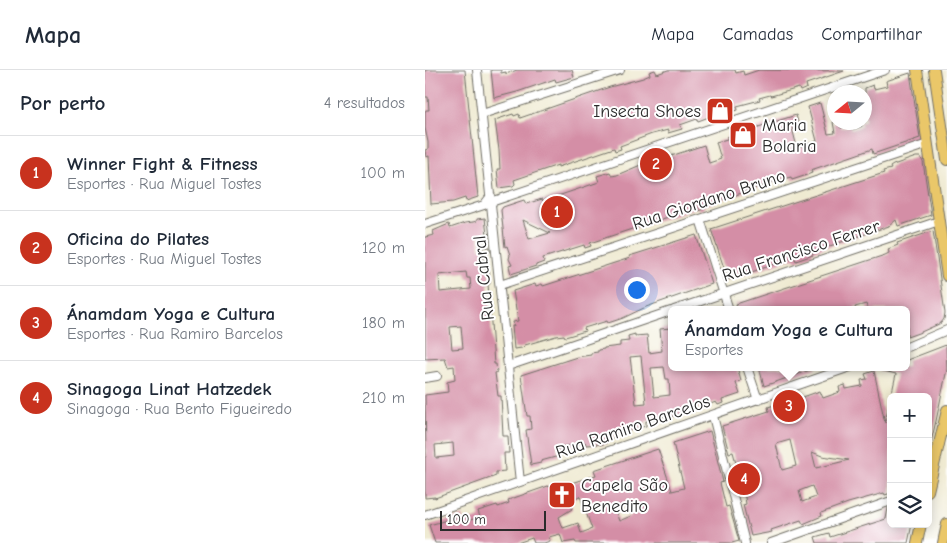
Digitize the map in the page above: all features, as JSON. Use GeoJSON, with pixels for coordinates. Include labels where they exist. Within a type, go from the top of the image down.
{"type":"FeatureCollection","features":[{"type":"Feature","properties":{"kind":"main road"},"geometry":{"type":"LineString","coordinates":[[917,70],[947,276]]}},
{"type":"Feature","properties":{"kind":"main road"},"geometry":{"type":"LineString","coordinates":[[934,70],[947,160]]}},
{"type":"Feature","properties":{"kind":"main road"},"geometry":{"type":"LineString","coordinates":[[930,483],[947,411]]}},
{"type":"Feature","properties":{"kind":"main road"},"geometry":{"type":"LineString","coordinates":[[943,543],[947,526]]}},
{"type":"Feature","properties":{"kind":"main road"},"geometry":{"type":"LineString","coordinates":[[917,543],[920,528]]}},
{"type":"Feature","properties":{"kind":"street","name":"Rua Cabral"},"geometry":{"type":"LineString","coordinates":[[477,70],[489,203],[500,285],[520,482]]}},
{"type":"Feature","properties":{"kind":"street"},"geometry":{"type":"LineString","coordinates":[[482,114],[620,70]]}},
{"type":"Feature","properties":{"kind":"street"},"geometry":{"type":"LineString","coordinates":[[425,224],[885,70]]}},
{"type":"Feature","properties":{"kind":"street","name":"Rua Giordano Bruno"},"geometry":{"type":"LineString","coordinates":[[500,285],[928,144]]}},
{"type":"Feature","properties":{"kind":"street"},"geometry":{"type":"LineString","coordinates":[[700,219],[728,306]]}},
{"type":"Feature","properties":{"kind":"street","name":"Rua Francisco Ferrer"},"geometry":{"type":"LineString","coordinates":[[685,306],[939,221]]}},
{"type":"Feature","properties":{"kind":"street","name":"Rua Francisco Ferrer"},"geometry":{"type":"LineString","coordinates":[[508,366],[668,312]]}},
{"type":"Feature","properties":{"kind":"street"},"geometry":{"type":"LineString","coordinates":[[910,346],[947,330]]}},
{"type":"Feature","properties":{"kind":"street"},"geometry":{"type":"LineString","coordinates":[[748,371],[758,400]]}},
{"type":"Feature","properties":{"kind":"street","name":"Rua Ramiro Barcelos"},"geometry":{"type":"LineString","coordinates":[[425,515],[839,371]]}},
{"type":"Feature","properties":{"kind":"street"},"geometry":{"type":"LineString","coordinates":[[425,378],[437,376]]}},
{"type":"Feature","properties":{"kind":"street"},"geometry":{"type":"LineString","coordinates":[[713,416],[745,543]]}},
{"type":"Feature","properties":{"kind":"street"},"geometry":{"type":"LineString","coordinates":[[771,543],[887,502]]}},
{"type":"Feature","properties":{"kind":"building"},"geometry":{"type":"Polygon","coordinates":[[[425,70],[465,70],[478,197],[466,201],[465,198],[453,202],[431,204],[429,156],[426,157],[425,151],[428,149],[428,142],[425,128],[425,112],[429,110],[428,97],[425,97],[425,70]]]}},
{"type":"Feature","properties":{"kind":"building"},"geometry":{"type":"Polygon","coordinates":[[[491,70],[501,70],[501,73],[506,72],[506,74],[517,70],[572,70],[574,77],[556,82],[555,79],[494,98],[491,70]]]}},
{"type":"Feature","properties":{"kind":"building"},"geometry":{"type":"Polygon","coordinates":[[[655,70],[657,74],[668,70],[735,70],[736,73],[743,71],[744,75],[759,70],[844,71],[806,84],[807,88],[800,91],[799,88],[759,98],[760,100],[737,106],[738,110],[732,112],[731,109],[698,121],[697,119],[680,125],[682,129],[668,133],[668,130],[652,134],[620,146],[621,149],[615,151],[614,148],[558,167],[558,165],[514,180],[515,184],[513,186],[499,188],[497,169],[500,169],[499,150],[495,120],[513,114],[514,116],[519,114],[520,118],[610,87],[643,78],[650,75],[649,72],[655,70]]]}},
{"type":"Feature","properties":{"kind":"building"},"geometry":{"type":"Polygon","coordinates":[[[910,73],[920,138],[873,154],[872,149],[811,170],[812,173],[804,176],[792,180],[791,177],[776,181],[704,206],[705,208],[699,211],[698,207],[590,243],[591,246],[585,248],[584,245],[543,258],[544,262],[536,266],[511,274],[509,266],[512,265],[509,259],[510,255],[507,246],[505,247],[501,210],[503,207],[524,200],[526,204],[542,199],[543,201],[599,182],[597,176],[610,172],[612,176],[617,175],[643,164],[643,162],[652,159],[653,162],[704,145],[709,163],[721,159],[716,142],[796,115],[799,126],[792,128],[797,147],[809,144],[817,141],[808,107],[820,103],[828,134],[835,133],[834,130],[872,130],[872,85],[874,89],[887,86],[886,81],[910,73]],[[523,220],[529,239],[550,233],[523,220]]]}},
{"type":"Feature","properties":{"kind":"building"},"geometry":{"type":"Polygon","coordinates":[[[920,157],[923,162],[931,215],[898,226],[896,220],[889,226],[812,252],[813,255],[796,261],[795,258],[787,260],[728,280],[711,229],[884,173],[883,171],[891,169],[890,167],[893,165],[920,157]]]}},
{"type":"Feature","properties":{"kind":"building"},"geometry":{"type":"Polygon","coordinates":[[[485,218],[487,235],[479,235],[480,248],[490,247],[490,252],[483,253],[486,270],[489,270],[490,284],[488,284],[494,364],[496,364],[497,372],[495,373],[498,396],[501,396],[503,436],[508,436],[509,453],[504,453],[505,471],[496,472],[496,476],[435,498],[425,498],[425,395],[448,392],[447,382],[455,380],[454,366],[448,367],[445,358],[425,359],[425,237],[434,235],[433,231],[449,224],[450,228],[477,221],[477,219],[485,218]],[[466,272],[439,275],[440,292],[471,289],[470,278],[467,278],[466,272]],[[461,326],[450,327],[452,349],[463,348],[461,326]],[[453,443],[435,445],[436,458],[454,456],[453,443]]]}},
{"type":"Feature","properties":{"kind":"building"},"geometry":{"type":"Polygon","coordinates":[[[933,231],[945,313],[941,323],[921,332],[910,336],[910,306],[867,306],[866,304],[859,306],[737,306],[736,304],[885,255],[889,253],[888,249],[898,245],[897,243],[933,231]]]}},
{"type":"Feature","properties":{"kind":"building"},"geometry":{"type":"Polygon","coordinates":[[[696,235],[712,284],[646,307],[623,318],[584,328],[585,331],[565,337],[564,335],[556,336],[514,349],[512,326],[514,326],[513,322],[518,321],[513,291],[535,284],[536,286],[542,284],[543,286],[696,235]]]}},
{"type":"Feature","properties":{"kind":"building"},"geometry":{"type":"Polygon","coordinates":[[[668,328],[668,371],[738,371],[741,381],[736,383],[740,394],[722,400],[723,403],[718,405],[716,402],[676,416],[656,417],[656,420],[646,421],[646,426],[614,433],[614,438],[605,439],[607,443],[586,445],[585,442],[557,447],[559,456],[531,465],[526,430],[531,429],[530,416],[527,416],[521,375],[577,357],[591,355],[591,353],[598,352],[598,350],[604,348],[620,346],[620,342],[629,341],[628,336],[635,334],[635,336],[647,335],[649,353],[662,351],[660,329],[668,328]],[[641,356],[630,357],[636,404],[646,403],[641,356]],[[664,367],[651,368],[654,397],[670,395],[669,379],[666,379],[664,367]]]}},
{"type":"Feature","properties":{"kind":"building"},"geometry":{"type":"Polygon","coordinates":[[[946,345],[947,369],[932,438],[932,393],[892,393],[896,374],[883,371],[910,371],[910,359],[946,345]]]}},
{"type":"Feature","properties":{"kind":"building"},"geometry":{"type":"Polygon","coordinates":[[[760,371],[807,371],[764,386],[760,371]]]}},
{"type":"Feature","properties":{"kind":"building"},"geometry":{"type":"Polygon","coordinates":[[[874,371],[885,423],[887,413],[887,494],[884,493],[848,503],[821,513],[822,516],[803,524],[801,520],[771,530],[772,532],[751,536],[743,505],[746,504],[744,491],[733,452],[729,453],[722,426],[769,411],[768,407],[787,401],[788,405],[801,401],[800,398],[820,391],[823,398],[840,392],[839,387],[845,385],[846,389],[862,386],[861,380],[867,379],[865,374],[874,371]],[[790,440],[776,444],[782,470],[796,466],[790,440]],[[812,452],[816,468],[849,460],[822,456],[812,452]],[[812,486],[799,491],[802,502],[816,497],[812,486]]]}},
{"type":"Feature","properties":{"kind":"building"},"geometry":{"type":"Polygon","coordinates":[[[710,431],[723,482],[720,483],[726,507],[729,506],[739,541],[732,543],[576,543],[575,541],[563,543],[560,534],[549,537],[550,541],[544,543],[534,543],[532,538],[517,543],[435,543],[429,525],[462,516],[464,522],[480,517],[478,511],[497,505],[498,507],[509,503],[508,500],[548,486],[563,482],[565,485],[596,475],[594,470],[658,449],[672,491],[684,488],[673,443],[710,431]],[[580,496],[570,500],[572,509],[559,517],[563,528],[578,523],[581,533],[592,529],[580,496]],[[627,505],[615,509],[619,521],[631,516],[627,505]]]}},
{"type":"Feature","properties":{"kind":"building"},"geometry":{"type":"Polygon","coordinates":[[[887,514],[887,528],[911,528],[908,543],[817,543],[815,537],[829,533],[830,537],[886,519],[887,514]]]}},
{"type":"Feature","properties":{"kind":"place","name":"Insecta Shoes"},"geometry":{"type":"Point","coordinates":[720,111]}},
{"type":"Feature","properties":{"kind":"place","name":"Maria Bolaria"},"geometry":{"type":"Point","coordinates":[743,135]}},
{"type":"Feature","properties":{"kind":"place","name":"Oficina do Pilates"},"geometry":{"type":"Point","coordinates":[656,164]}},
{"type":"Feature","properties":{"kind":"place","name":"Winner Fight & Fitness"},"geometry":{"type":"Point","coordinates":[557,212]}},
{"type":"Feature","properties":{"kind":"place","name":"Ánamdam Yoga e Cultura"},"geometry":{"type":"Point","coordinates":[789,406]}},
{"type":"Feature","properties":{"kind":"place","name":"Sinagoga Linat Hatzedek"},"geometry":{"type":"Point","coordinates":[744,479]}},
{"type":"Feature","properties":{"kind":"place","name":"Capela São Benedito"},"geometry":{"type":"Point","coordinates":[562,495]}}]}
